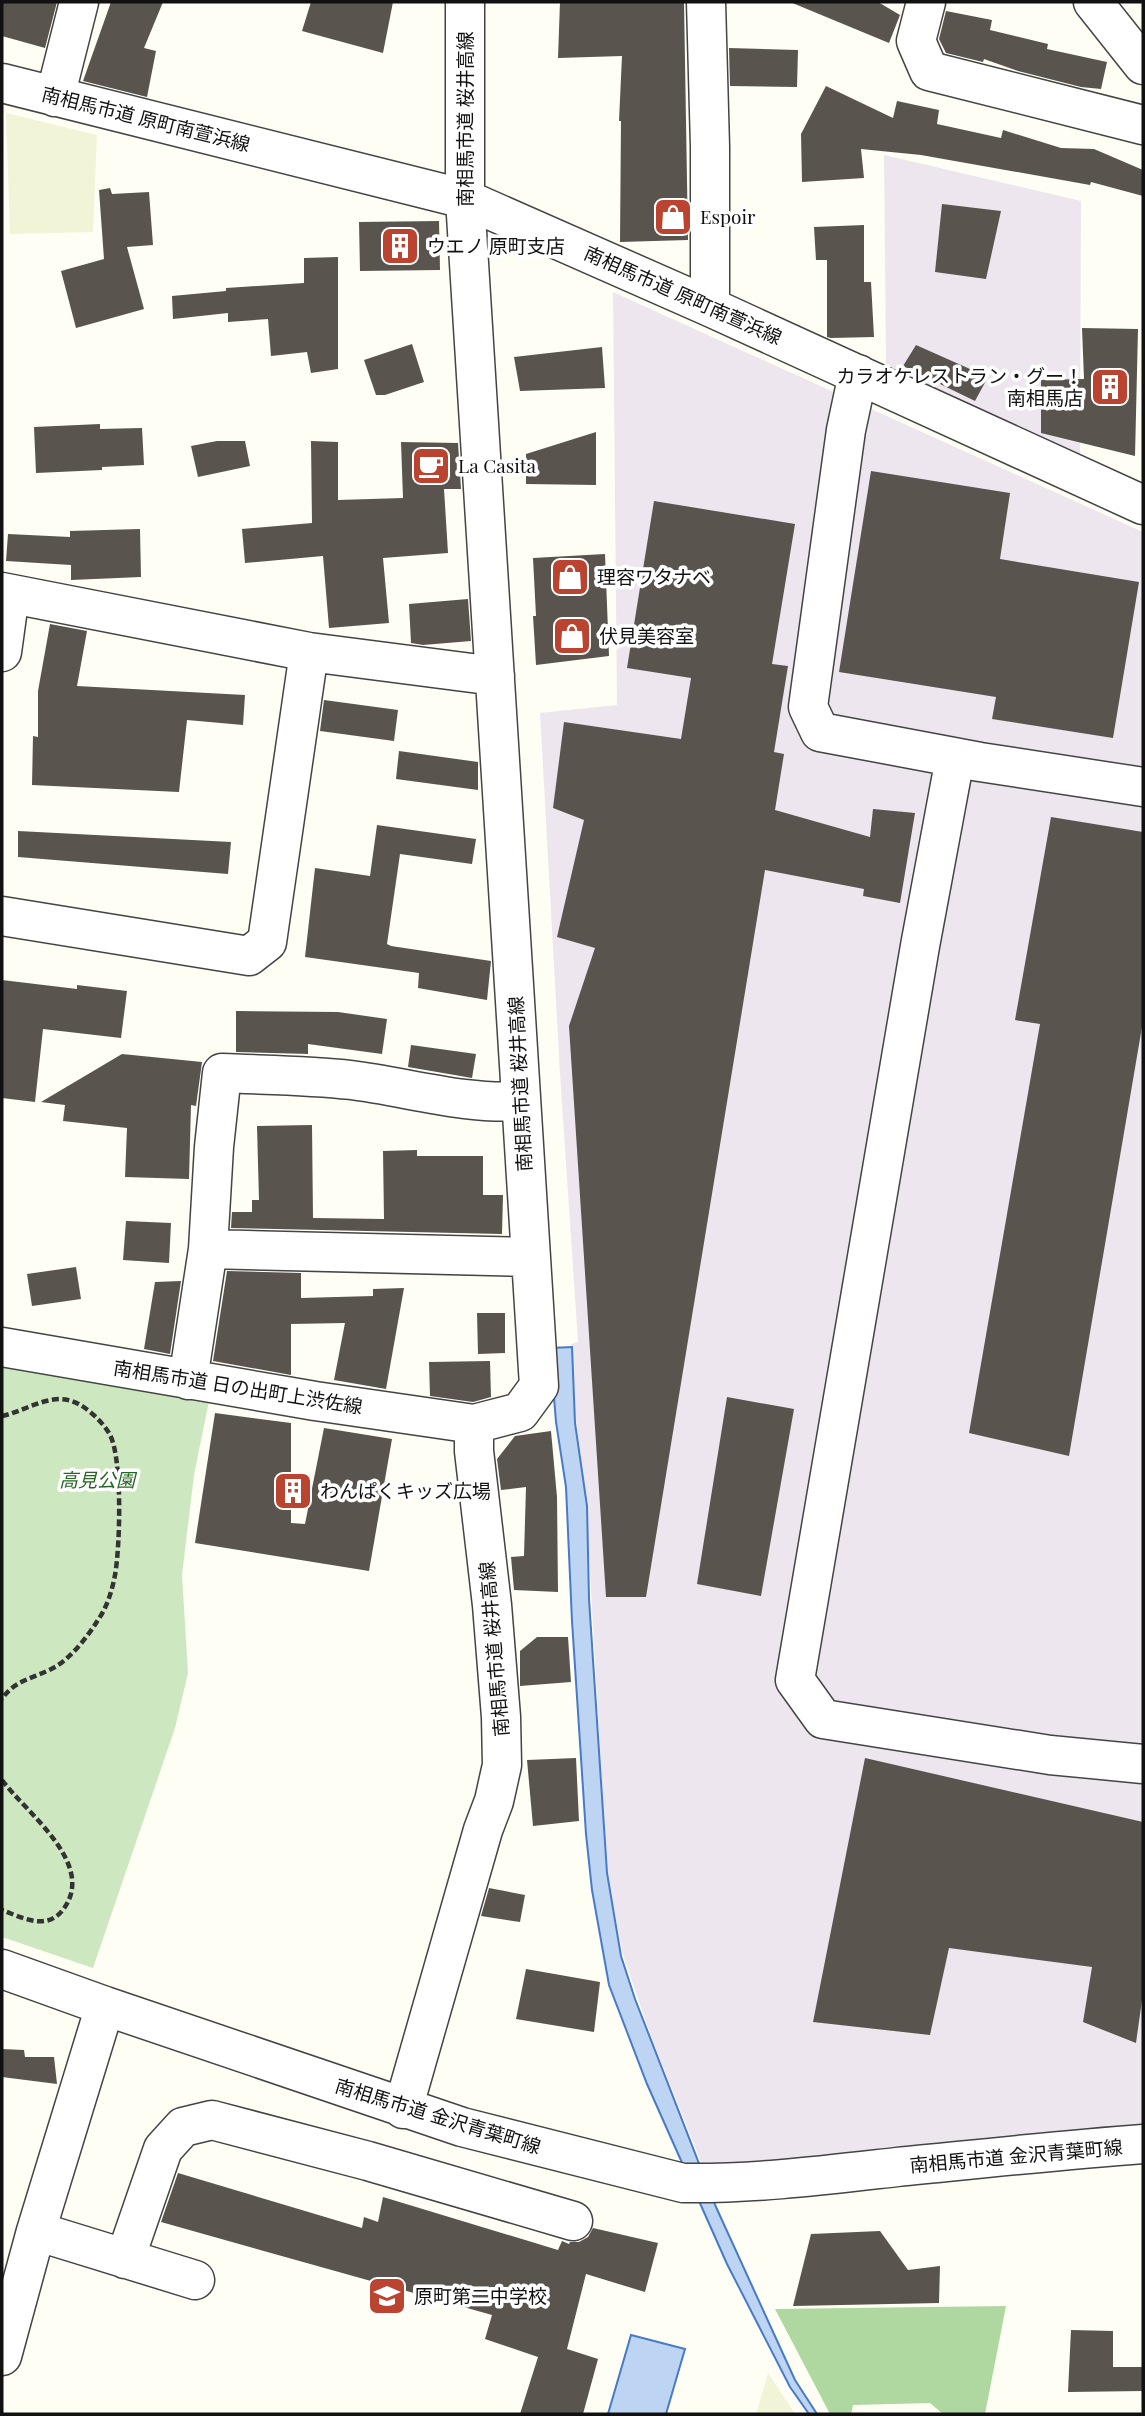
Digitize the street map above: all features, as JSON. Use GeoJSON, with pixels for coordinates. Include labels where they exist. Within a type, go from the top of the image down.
{"type":"FeatureCollection","features":[{"type":"Feature","properties":{"kind":"street"},"geometry":{"type":"LineString","coordinates":[[55,97],[79,2]]}},
{"type":"Feature","properties":{"kind":"street","name":"南相馬市道 桜井高線"},"geometry":{"type":"LineString","coordinates":[[402,2109],[482,1830],[494,1801],[502,1765],[495,1643],[474,1451],[474,1424],[520,1412],[539,1386],[465,199],[465,2]]}},
{"type":"Feature","properties":{"kind":"street"},"geometry":{"type":"LineString","coordinates":[[706,2],[710,307]]}},
{"type":"Feature","properties":{"kind":"street"},"geometry":{"type":"LineString","coordinates":[[926,2],[916,41],[929,71],[1143,125]]}},
{"type":"Feature","properties":{"kind":"street"},"geometry":{"type":"LineString","coordinates":[[1093,2],[1143,65]]}},
{"type":"Feature","properties":{"kind":"street","name":"南相馬市道 原町南萱浜線"},"geometry":{"type":"LineString","coordinates":[[2,83],[465,199],[710,307],[1143,505]]}},
{"type":"Feature","properties":{"kind":"street"},"geometry":{"type":"LineString","coordinates":[[858,374],[846,430],[808,707],[820,733],[955,758],[1143,787]]}},
{"type":"Feature","properties":{"kind":"street"},"geometry":{"type":"LineString","coordinates":[[2,652],[6,593],[309,652],[495,677]]}},
{"type":"Feature","properties":{"kind":"street"},"geometry":{"type":"LineString","coordinates":[[2,916],[249,956],[267,942],[309,652]]}},
{"type":"Feature","properties":{"kind":"street"},"geometry":{"type":"LineString","coordinates":[[955,758],[920,946],[795,1680],[823,1718],[1050,1755],[1143,1764]]}},
{"type":"Feature","properties":{"kind":"street"},"geometry":{"type":"LineString","coordinates":[[188,1380],[208,1250],[214,1147],[222,1073],[349,1080],[467,1100],[502,1103],[521,1101]]}},
{"type":"Feature","properties":{"kind":"street"},"geometry":{"type":"LineString","coordinates":[[208,1250],[530,1256]]}},
{"type":"Feature","properties":{"kind":"street","name":"南相馬市道 日の出町上渋佐線"},"geometry":{"type":"LineString","coordinates":[[2,1347],[188,1380],[474,1424]]}},
{"type":"Feature","properties":{"kind":"street","name":"南相馬市道 金沢青葉町線"},"geometry":{"type":"LineString","coordinates":[[2,1969],[402,2109],[512,2141],[701,2183],[1143,2144]]}},
{"type":"Feature","properties":{"kind":"street"},"geometry":{"type":"LineString","coordinates":[[2,2356],[36,2231],[105,2006]]}},
{"type":"Feature","properties":{"kind":"street"},"geometry":{"type":"LineString","coordinates":[[125,2259],[163,2149],[183,2127],[212,2120],[368,2161],[573,2221]]}},
{"type":"Feature","properties":{"kind":"street"},"geometry":{"type":"LineString","coordinates":[[36,2231],[195,2280]]}},
{"type":"Feature","properties":{"kind":"path"},"geometry":{"type":"LineString","coordinates":[[2,1416],[50,1401],[67,1399],[90,1412],[109,1433],[115,1451],[118,1532],[114,1579],[109,1599],[99,1619],[69,1656],[55,1667],[22,1680],[2,1699]]}},
{"type":"Feature","properties":{"kind":"path"},"geometry":{"type":"LineString","coordinates":[[2,1780],[54,1840],[69,1862],[72,1884],[69,1901],[60,1913],[50,1920],[39,1922],[2,1910]]}},
{"type":"Feature","properties":{"kind":"shaded area"},"geometry":{"type":"Polygon","coordinates":[[[884,155],[1081,201],[1080,457],[886,369],[884,155]]]}},
{"type":"Feature","properties":{"kind":"shaded area"},"geometry":{"type":"Polygon","coordinates":[[[613,292],[1143,532],[1143,2124],[1011,2140],[703,2167],[652,2039],[623,1955],[607,1873],[586,1501],[575,1410],[571,1344],[578,1342],[540,713],[617,705],[613,292]]]}},
{"type":"Feature","properties":{"kind":"green space"},"geometry":{"type":"Polygon","coordinates":[[[6,113],[97,135],[93,232],[10,234],[6,113]]]}},
{"type":"Feature","properties":{"kind":"green space","name":"高見公園"},"geometry":{"type":"Polygon","coordinates":[[[2,1364],[209,1401],[194,1475],[182,1575],[188,1673],[175,1728],[93,1968],[2,1937],[2,1364]]]}},
{"type":"Feature","properties":{"kind":"green space"},"geometry":{"type":"Polygon","coordinates":[[[1006,2306],[985,2414],[943,2414],[930,2403],[853,2405],[851,2414],[830,2414],[775,2309],[1006,2306]]]}},
{"type":"Feature","properties":{"kind":"green space"},"geometry":{"type":"Polygon","coordinates":[[[768,2373],[795,2414],[756,2414],[768,2373]]]}},
{"type":"Feature","properties":{"kind":"water"},"geometry":{"type":"Polygon","coordinates":[[[572,1347],[575,1423],[587,1506],[589,1599],[607,1873],[621,1956],[635,1999],[716,2207],[795,2380],[817,2414],[809,2414],[790,2387],[727,2264],[647,2084],[609,1985],[592,1890],[586,1834],[566,1487],[556,1422],[550,1348],[572,1347]]]}},
{"type":"Feature","properties":{"kind":"water"},"geometry":{"type":"Polygon","coordinates":[[[631,2335],[685,2349],[666,2414],[608,2414],[631,2335]]]}},
{"type":"Feature","properties":{"kind":"building"},"geometry":{"type":"Polygon","coordinates":[[[2,2],[57,2],[45,48],[2,36],[2,2]]]}},
{"type":"Feature","properties":{"kind":"building"},"geometry":{"type":"Polygon","coordinates":[[[111,2],[163,2],[144,48],[156,51],[147,97],[83,81],[111,2]]]}},
{"type":"Feature","properties":{"kind":"building"},"geometry":{"type":"Polygon","coordinates":[[[311,2],[393,2],[383,53],[302,31],[311,2]]]}},
{"type":"Feature","properties":{"kind":"building"},"geometry":{"type":"Polygon","coordinates":[[[560,2],[684,2],[688,240],[620,242],[619,121],[622,56],[558,58],[560,2]]]}},
{"type":"Feature","properties":{"kind":"building"},"geometry":{"type":"Polygon","coordinates":[[[790,2],[878,2],[900,15],[889,43],[790,2]]]}},
{"type":"Feature","properties":{"kind":"building"},"geometry":{"type":"Polygon","coordinates":[[[946,11],[992,20],[990,30],[1048,44],[1047,49],[1107,62],[1101,89],[1081,87],[1018,71],[984,59],[983,62],[946,53],[939,39],[946,11]]]}},
{"type":"Feature","properties":{"kind":"building"},"geometry":{"type":"Polygon","coordinates":[[[729,48],[798,50],[797,87],[730,86],[729,48]]]}},
{"type":"Feature","properties":{"kind":"building"},"geometry":{"type":"Polygon","coordinates":[[[826,86],[893,118],[897,101],[939,110],[937,124],[1001,138],[1003,130],[1061,148],[1094,149],[1143,170],[1143,196],[1091,182],[1090,185],[921,155],[861,149],[864,178],[802,182],[801,134],[826,86]]]}},
{"type":"Feature","properties":{"kind":"building"},"geometry":{"type":"Polygon","coordinates":[[[110,188],[112,194],[149,192],[153,245],[127,247],[144,309],[76,328],[61,271],[104,259],[99,190],[110,188]]]}},
{"type":"Feature","properties":{"kind":"building"},"geometry":{"type":"Polygon","coordinates":[[[942,204],[1001,211],[986,279],[935,272],[942,204]]]}},
{"type":"Feature","properties":{"kind":"building","name":"ウエノ 原町支店"},"geometry":{"type":"Polygon","coordinates":[[[439,221],[440,270],[360,271],[359,222],[439,221]]]}},
{"type":"Feature","properties":{"kind":"building"},"geometry":{"type":"Polygon","coordinates":[[[864,225],[864,282],[871,282],[874,337],[827,337],[827,260],[816,260],[814,227],[864,225]]]}},
{"type":"Feature","properties":{"kind":"building"},"geometry":{"type":"Polygon","coordinates":[[[338,257],[338,369],[311,373],[307,352],[271,356],[268,319],[228,322],[228,313],[173,319],[172,296],[226,291],[226,288],[304,283],[304,258],[338,257]]]}},
{"type":"Feature","properties":{"kind":"building","name":"カラオケレストラン・グー！ 南相馬店"},"geometry":{"type":"Polygon","coordinates":[[[1082,328],[1138,329],[1135,456],[1041,433],[1041,380],[1084,379],[1082,328]]]}},
{"type":"Feature","properties":{"kind":"building"},"geometry":{"type":"Polygon","coordinates":[[[412,344],[424,382],[385,395],[376,395],[364,360],[412,344]]]}},
{"type":"Feature","properties":{"kind":"building"},"geometry":{"type":"Polygon","coordinates":[[[916,345],[988,377],[975,401],[903,366],[916,345]]]}},
{"type":"Feature","properties":{"kind":"building"},"geometry":{"type":"Polygon","coordinates":[[[602,347],[605,388],[520,391],[514,357],[602,347]]]}},
{"type":"Feature","properties":{"kind":"building"},"geometry":{"type":"Polygon","coordinates":[[[100,424],[100,429],[142,428],[144,465],[36,473],[34,427],[100,424]]]}},
{"type":"Feature","properties":{"kind":"building"},"geometry":{"type":"Polygon","coordinates":[[[596,432],[596,485],[526,484],[526,454],[596,432]]]}},
{"type":"Feature","properties":{"kind":"building"},"geometry":{"type":"Polygon","coordinates":[[[217,441],[245,441],[250,466],[198,477],[191,446],[217,441]]]}},
{"type":"Feature","properties":{"kind":"building"},"geometry":{"type":"Polygon","coordinates":[[[311,441],[338,442],[338,500],[403,498],[401,442],[458,443],[461,489],[444,489],[448,553],[383,558],[389,623],[329,628],[323,556],[245,563],[242,529],[312,523],[311,441]]]}},
{"type":"Feature","properties":{"kind":"building"},"geometry":{"type":"Polygon","coordinates":[[[871,471],[1010,493],[1000,559],[1139,582],[1113,738],[992,719],[996,697],[839,672],[871,471]]]}},
{"type":"Feature","properties":{"kind":"building"},"geometry":{"type":"Polygon","coordinates":[[[654,501],[795,524],[772,664],[788,666],[774,752],[784,754],[775,810],[870,837],[873,809],[915,813],[900,903],[863,896],[864,889],[765,870],[646,1597],[606,1597],[569,1026],[595,948],[557,937],[584,820],[553,808],[564,722],[681,739],[691,678],[627,668],[654,501]]]}},
{"type":"Feature","properties":{"kind":"building"},"geometry":{"type":"Polygon","coordinates":[[[140,529],[141,577],[71,580],[71,565],[6,561],[8,534],[70,537],[70,531],[140,529]]]}},
{"type":"Feature","properties":{"kind":"building"},"geometry":{"type":"Polygon","coordinates":[[[605,554],[609,656],[536,665],[533,558],[605,554]]]}},
{"type":"Feature","properties":{"kind":"building"},"geometry":{"type":"Polygon","coordinates":[[[468,599],[471,641],[423,645],[411,643],[409,604],[468,599]]]}},
{"type":"Feature","properties":{"kind":"building"},"geometry":{"type":"Polygon","coordinates":[[[50,624],[87,631],[77,686],[245,695],[243,725],[187,720],[179,792],[32,785],[33,736],[38,737],[38,691],[50,624]]]}},
{"type":"Feature","properties":{"kind":"building"},"geometry":{"type":"Polygon","coordinates":[[[324,700],[398,710],[394,741],[320,731],[324,700]]]}},
{"type":"Feature","properties":{"kind":"building"},"geometry":{"type":"Polygon","coordinates":[[[399,751],[478,762],[478,790],[396,779],[399,751]]]}},
{"type":"Feature","properties":{"kind":"building"},"geometry":{"type":"Polygon","coordinates":[[[1051,817],[1143,832],[1143,1021],[1069,1456],[969,1433],[1040,1024],[1015,1020],[1051,817]]]}},
{"type":"Feature","properties":{"kind":"building"},"geometry":{"type":"Polygon","coordinates":[[[377,825],[476,839],[472,864],[400,854],[387,944],[491,961],[487,1000],[418,988],[419,973],[305,957],[315,868],[370,876],[377,825]]]}},
{"type":"Feature","properties":{"kind":"building"},"geometry":{"type":"Polygon","coordinates":[[[18,831],[231,842],[228,874],[18,857],[18,831]]]}},
{"type":"Feature","properties":{"kind":"building"},"geometry":{"type":"Polygon","coordinates":[[[2,980],[77,989],[77,985],[127,991],[121,1038],[43,1029],[35,1102],[2,1098],[2,980]]]}},
{"type":"Feature","properties":{"kind":"building"},"geometry":{"type":"Polygon","coordinates":[[[236,1011],[338,1012],[387,1019],[382,1054],[308,1044],[308,1054],[236,1052],[236,1011]]]}},
{"type":"Feature","properties":{"kind":"building"},"geometry":{"type":"Polygon","coordinates":[[[411,1045],[476,1054],[472,1078],[408,1067],[411,1045]]]}},
{"type":"Feature","properties":{"kind":"building"},"geometry":{"type":"Polygon","coordinates":[[[122,1054],[202,1062],[196,1106],[191,1105],[189,1179],[125,1177],[127,1128],[63,1121],[65,1105],[41,1102],[122,1054]]]}},
{"type":"Feature","properties":{"kind":"building"},"geometry":{"type":"Polygon","coordinates":[[[312,1125],[313,1218],[384,1219],[383,1151],[417,1150],[417,1156],[483,1156],[483,1195],[503,1195],[502,1234],[231,1228],[232,1212],[252,1212],[252,1200],[259,1200],[257,1126],[312,1125]]]}},
{"type":"Feature","properties":{"kind":"building"},"geometry":{"type":"Polygon","coordinates":[[[126,1221],[171,1223],[169,1263],[123,1260],[126,1221]]]}},
{"type":"Feature","properties":{"kind":"building"},"geometry":{"type":"Polygon","coordinates":[[[76,1267],[81,1299],[32,1306],[27,1274],[76,1267]]]}},
{"type":"Feature","properties":{"kind":"building"},"geometry":{"type":"Polygon","coordinates":[[[227,1271],[301,1273],[301,1298],[373,1296],[373,1289],[404,1288],[386,1389],[334,1380],[345,1323],[291,1324],[291,1375],[213,1361],[227,1271]]]}},
{"type":"Feature","properties":{"kind":"building"},"geometry":{"type":"Polygon","coordinates":[[[181,1281],[170,1354],[144,1349],[155,1282],[181,1281]]]}},
{"type":"Feature","properties":{"kind":"building"},"geometry":{"type":"Polygon","coordinates":[[[477,1313],[505,1313],[505,1353],[478,1354],[477,1313]]]}},
{"type":"Feature","properties":{"kind":"building"},"geometry":{"type":"Polygon","coordinates":[[[490,1361],[491,1397],[473,1402],[430,1396],[429,1362],[490,1361]]]}},
{"type":"Feature","properties":{"kind":"building"},"geometry":{"type":"Polygon","coordinates":[[[727,1397],[794,1409],[761,1596],[697,1584],[727,1397]]]}},
{"type":"Feature","properties":{"kind":"building","name":"わんぱくキッズ広場"},"geometry":{"type":"Polygon","coordinates":[[[215,1413],[291,1423],[291,1523],[305,1524],[324,1428],[392,1439],[369,1571],[195,1543],[215,1413]]]}},
{"type":"Feature","properties":{"kind":"building"},"geometry":{"type":"Polygon","coordinates":[[[551,1431],[557,1497],[558,1592],[514,1590],[511,1557],[524,1556],[526,1487],[501,1490],[497,1459],[515,1436],[551,1431]]]}},
{"type":"Feature","properties":{"kind":"building"},"geometry":{"type":"Polygon","coordinates":[[[537,1637],[568,1637],[571,1682],[520,1686],[520,1651],[537,1637]]]}},
{"type":"Feature","properties":{"kind":"building"},"geometry":{"type":"Polygon","coordinates":[[[576,1758],[579,1821],[533,1826],[527,1760],[576,1758]]]}},
{"type":"Feature","properties":{"kind":"building"},"geometry":{"type":"Polygon","coordinates":[[[865,1758],[1143,1822],[1143,1993],[1136,2043],[1083,2022],[1092,1967],[949,1948],[930,2035],[813,2022],[865,1758]]]}},
{"type":"Feature","properties":{"kind":"building"},"geometry":{"type":"Polygon","coordinates":[[[489,1888],[525,1895],[520,1922],[481,1916],[489,1888]]]}},
{"type":"Feature","properties":{"kind":"building"},"geometry":{"type":"Polygon","coordinates":[[[526,1969],[600,1982],[594,2032],[516,2019],[526,1969]]]}},
{"type":"Feature","properties":{"kind":"building"},"geometry":{"type":"Polygon","coordinates":[[[2,2049],[24,2050],[25,2057],[54,2057],[57,2084],[2,2077],[2,2049]]]}},
{"type":"Feature","properties":{"kind":"building"},"geometry":{"type":"Polygon","coordinates":[[[178,2173],[362,2228],[364,2217],[378,2222],[383,2197],[558,2250],[562,2241],[569,2244],[579,2242],[588,2237],[593,2228],[658,2243],[645,2292],[586,2274],[567,2349],[598,2359],[583,2414],[520,2414],[538,2357],[485,2339],[492,2315],[161,2222],[178,2173]]]}},
{"type":"Feature","properties":{"kind":"building"},"geometry":{"type":"Polygon","coordinates":[[[880,2231],[908,2270],[940,2266],[939,2303],[793,2306],[811,2234],[880,2231]]]}},
{"type":"Feature","properties":{"kind":"building"},"geometry":{"type":"Polygon","coordinates":[[[1071,2330],[1113,2331],[1113,2367],[1143,2367],[1143,2391],[1068,2392],[1071,2330]]]}},
{"type":"Feature","properties":{"kind":"place","name":"Espoir"},"geometry":{"type":"Point","coordinates":[673,217]}},
{"type":"Feature","properties":{"kind":"place","name":"ウエノ 原町支店"},"geometry":{"type":"Point","coordinates":[400,246]}},
{"type":"Feature","properties":{"kind":"place","name":"カラオケレストラン・グー！ 南相馬店"},"geometry":{"type":"Point","coordinates":[1110,387]}},
{"type":"Feature","properties":{"kind":"place","name":"La Casita"},"geometry":{"type":"Point","coordinates":[431,466]}},
{"type":"Feature","properties":{"kind":"place","name":"理容ワタナベ"},"geometry":{"type":"Point","coordinates":[570,577]}},
{"type":"Feature","properties":{"kind":"place","name":"伏見美容室"},"geometry":{"type":"Point","coordinates":[572,636]}},
{"type":"Feature","properties":{"kind":"place","name":"わんぱくキッズ広場"},"geometry":{"type":"Point","coordinates":[293,1491]}},
{"type":"Feature","properties":{"kind":"place","name":"原町第二中学校"},"geometry":{"type":"Point","coordinates":[387,2296]}}]}
